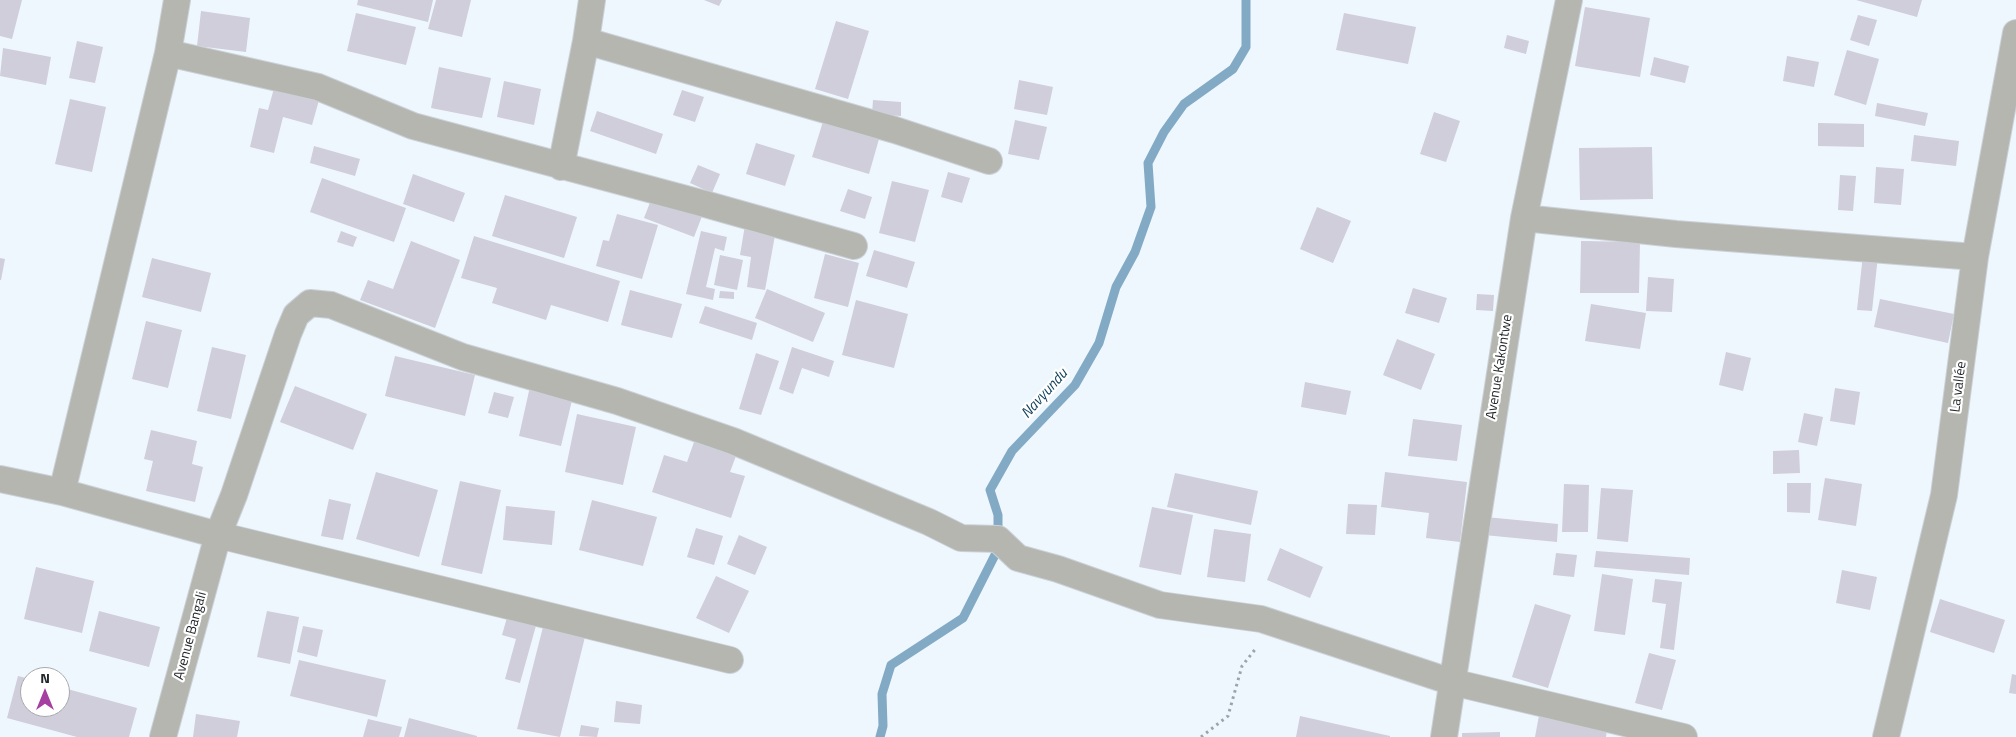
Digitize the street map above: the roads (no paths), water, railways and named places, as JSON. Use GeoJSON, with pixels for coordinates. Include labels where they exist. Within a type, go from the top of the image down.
{"type":"FeatureCollection","features":[{"type":"Feature","properties":{"kind":"street"},"geometry":{"type":"LineString","coordinates":[[62,492],[168,53],[177,0]]}},
{"type":"Feature","properties":{"kind":"street"},"geometry":{"type":"LineString","coordinates":[[561,167],[586,41],[592,0]]}},
{"type":"Feature","properties":{"kind":"street","name":"Avenue Kakontwe"},"geometry":{"type":"LineString","coordinates":[[1444,737],[1524,218],[1569,0]]}},
{"type":"Feature","properties":{"kind":"street","name":"La vallée"},"geometry":{"type":"LineString","coordinates":[[1886,737],[1944,495],[1974,257],[2016,33]]}},
{"type":"Feature","properties":{"kind":"street"},"geometry":{"type":"LineString","coordinates":[[586,41],[895,130],[989,161]]}},
{"type":"Feature","properties":{"kind":"street"},"geometry":{"type":"LineString","coordinates":[[168,53],[318,87],[413,126],[561,167],[706,204],[854,246]]}},
{"type":"Feature","properties":{"kind":"street"},"geometry":{"type":"LineString","coordinates":[[1524,218],[1676,234],[1974,257]]}},
{"type":"Feature","properties":{"kind":"street","name":"Avenue Bangali"},"geometry":{"type":"LineString","coordinates":[[164,737],[218,535],[237,486],[288,334],[296,316],[310,303],[331,305],[463,357],[617,401],[733,441],[928,522],[960,538],[998,539],[1018,558],[1058,569],[1160,605],[1261,619],[1452,682],[1684,737]]}},
{"type":"Feature","properties":{"kind":"street"},"geometry":{"type":"LineString","coordinates":[[0,479],[62,492],[218,535],[730,660]]}},
{"type":"Feature","properties":{"kind":"waterway","name":"Navyundu"},"geometry":{"type":"LineString","coordinates":[[880,737],[883,726],[882,694],[891,665],[963,618],[998,549],[998,515],[990,490],[1012,451],[1075,385],[1099,343],[1116,287],[1135,252],[1151,207],[1148,163],[1164,132],[1184,104],[1233,69],[1246,47],[1246,0]]}}]}
